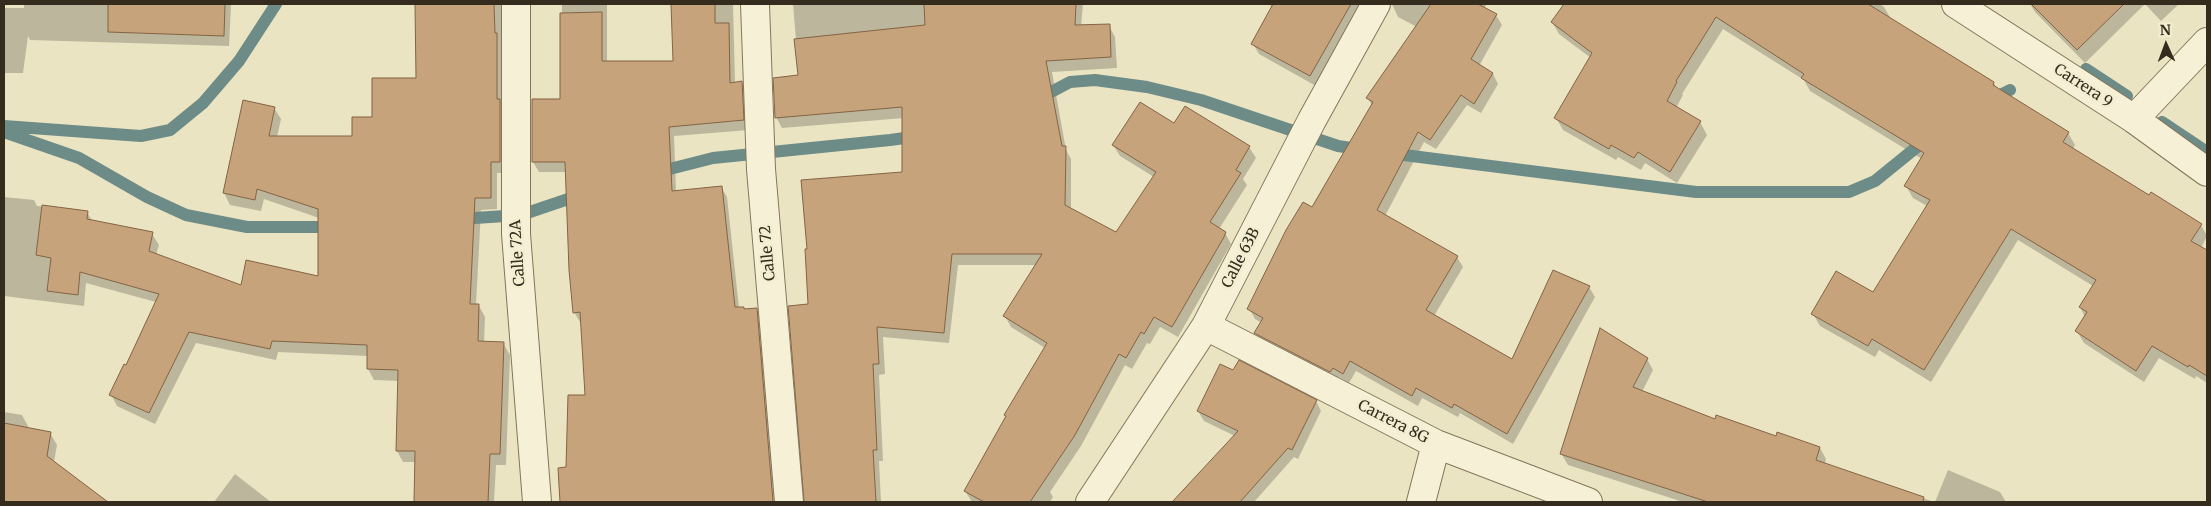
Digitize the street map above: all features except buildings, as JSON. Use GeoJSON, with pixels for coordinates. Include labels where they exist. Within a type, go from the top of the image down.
{"type":"FeatureCollection","features":[{"type":"Feature","properties":{"kind":"street","name":"Calle 72A"},"geometry":{"type":"LineString","coordinates":[[516,4],[516,234],[537,502]]}},
{"type":"Feature","properties":{"kind":"street","name":"Calle 72"},"geometry":{"type":"LineString","coordinates":[[755,4],[761,169],[789,502]]}},
{"type":"Feature","properties":{"kind":"street","name":"Calle 63B"},"geometry":{"type":"LineString","coordinates":[[1090,502],[1206,326],[1312,120],[1376,4]]}},
{"type":"Feature","properties":{"kind":"street","name":"Carrera 9"},"geometry":{"type":"LineString","coordinates":[[1956,4],[2134,119],[2207,172]]}},
{"type":"Feature","properties":{"kind":"street"},"geometry":{"type":"LineString","coordinates":[[2134,119],[2207,42]]}},
{"type":"Feature","properties":{"kind":"street","name":"Carrera 8G"},"geometry":{"type":"LineString","coordinates":[[1206,326],[1436,444],[1588,502]]}},
{"type":"Feature","properties":{"kind":"street"},"geometry":{"type":"LineString","coordinates":[[1421,502],[1436,444]]}},
{"type":"Feature","properties":{"kind":"waterway"},"geometry":{"type":"LineString","coordinates":[[4,126],[141,136],[170,130],[203,103],[239,61],[276,4]]}},
{"type":"Feature","properties":{"kind":"waterway"},"geometry":{"type":"LineString","coordinates":[[2086,69],[2127,96]]}},
{"type":"Feature","properties":{"kind":"waterway"},"geometry":{"type":"LineString","coordinates":[[1038,99],[1070,82],[1095,80],[1147,87],[1201,100],[1338,146],[1364,150]]}},
{"type":"Feature","properties":{"kind":"waterway"},"geometry":{"type":"LineString","coordinates":[[1990,100],[2010,90]]}},
{"type":"Feature","properties":{"kind":"waterway"},"geometry":{"type":"LineString","coordinates":[[2162,122],[2207,152]]}},
{"type":"Feature","properties":{"kind":"waterway"},"geometry":{"type":"LineString","coordinates":[[4,132],[79,158],[147,197],[186,215],[247,227],[334,227]]}},
{"type":"Feature","properties":{"kind":"waterway"},"geometry":{"type":"LineString","coordinates":[[654,173],[713,158],[919,136]]}},
{"type":"Feature","properties":{"kind":"waterway"},"geometry":{"type":"LineString","coordinates":[[1388,153],[1696,192],[1849,192],[1875,181],[1928,138]]}},
{"type":"Feature","properties":{"kind":"waterway"},"geometry":{"type":"LineString","coordinates":[[459,219],[521,215],[583,194]]}}]}
